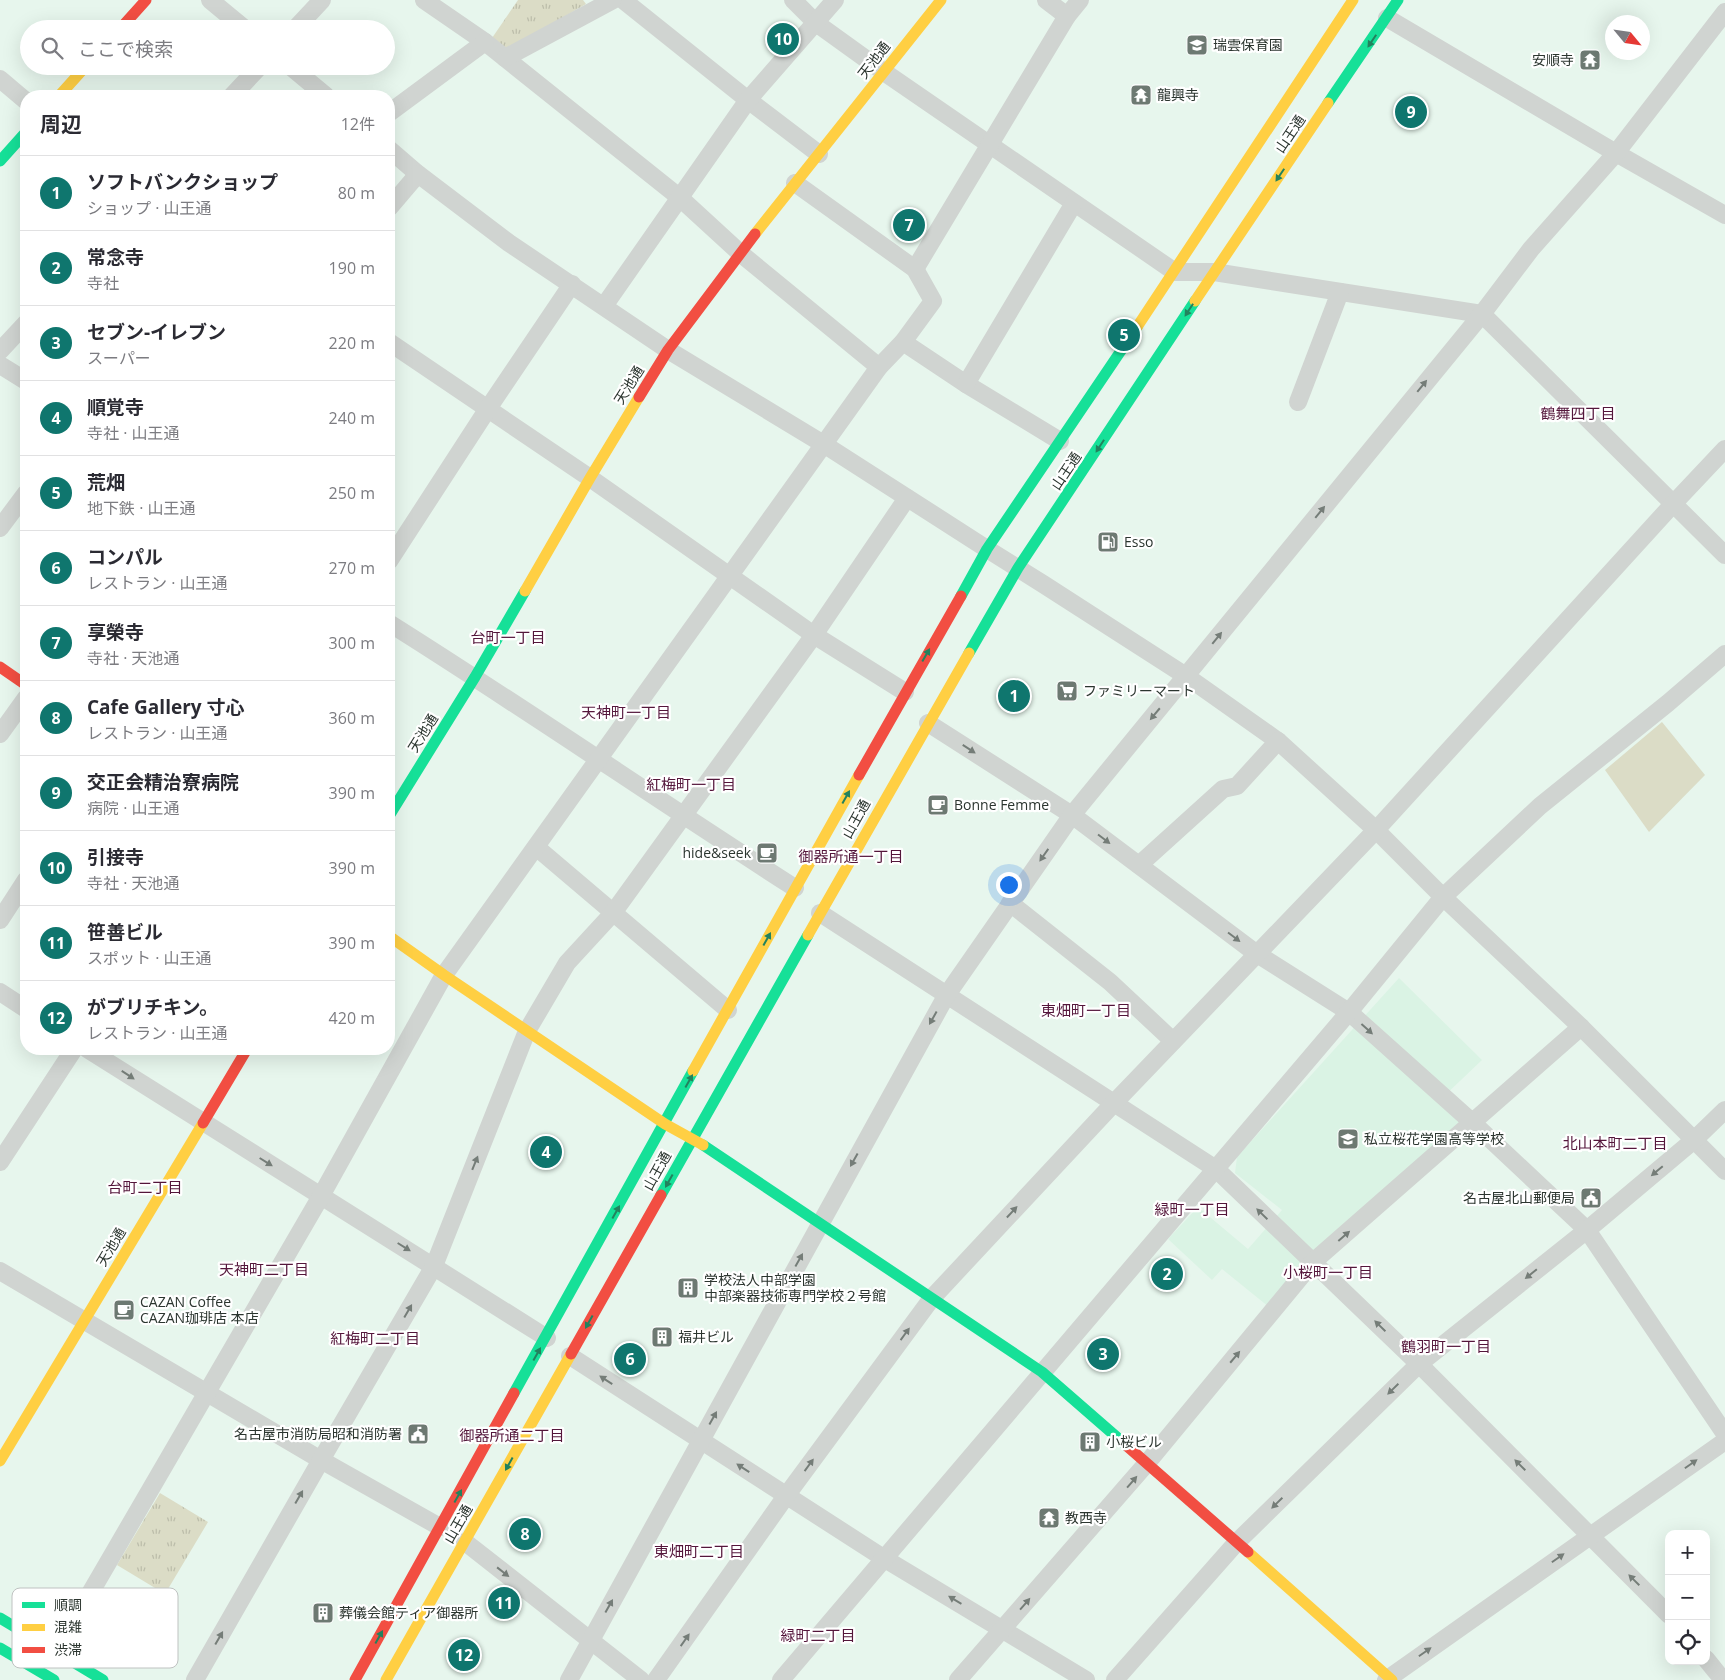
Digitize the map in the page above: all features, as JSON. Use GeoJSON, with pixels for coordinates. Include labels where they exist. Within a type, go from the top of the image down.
{"type":"FeatureCollection","features":[{"type":"Feature","properties":{"kind":"main road"},"geometry":{"type":"LineString","coordinates":[[128,20],[146,0]]}},
{"type":"Feature","properties":{"kind":"main road","name":"天池通"},"geometry":{"type":"LineString","coordinates":[[395,806],[668,350],[740,253],[941,0]]}},
{"type":"Feature","properties":{"kind":"main road","name":"山王通"},"geometry":{"type":"LineString","coordinates":[[355,1680],[795,888],[986,549],[1175,272],[1353,0]]}},
{"type":"Feature","properties":{"kind":"main road","name":"山王通"},"geometry":{"type":"LineString","coordinates":[[386,1680],[820,913],[1018,568],[1214,272],[1398,0]]}},
{"type":"Feature","properties":{"kind":"main road"},"geometry":{"type":"LineString","coordinates":[[64,90],[78,75]]}},
{"type":"Feature","properties":{"kind":"main road"},"geometry":{"type":"LineString","coordinates":[[0,161],[20,139]]}},
{"type":"Feature","properties":{"kind":"main road"},"geometry":{"type":"LineString","coordinates":[[0,667],[20,681]]}},
{"type":"Feature","properties":{"kind":"main road"},"geometry":{"type":"LineString","coordinates":[[395,940],[665,1124],[693,1138],[1042,1372],[1238,1542],[1389,1679]]}},
{"type":"Feature","properties":{"kind":"main road","name":"天池通"},"geometry":{"type":"LineString","coordinates":[[0,1461],[243,1055]]}},
{"type":"Feature","properties":{"kind":"main road"},"geometry":{"type":"LineString","coordinates":[[0,1618],[12,1625]]}},
{"type":"Feature","properties":{"kind":"main road"},"geometry":{"type":"LineString","coordinates":[[0,1648],[12,1656]]}},
{"type":"Feature","properties":{"kind":"main road"},"geometry":{"type":"LineString","coordinates":[[30,1668],[45,1678]]}},
{"type":"Feature","properties":{"kind":"main road"},"geometry":{"type":"LineString","coordinates":[[83,1668],[103,1680]]}},
{"type":"Feature","properties":{"kind":"street"},"geometry":{"type":"LineString","coordinates":[[210,0],[234,20]]}},
{"type":"Feature","properties":{"kind":"street"},"geometry":{"type":"LineString","coordinates":[[303,20],[322,0]]}},
{"type":"Feature","properties":{"kind":"street"},"geometry":{"type":"LineString","coordinates":[[424,0],[505,58],[679,197],[740,253],[879,367]]}},
{"type":"Feature","properties":{"kind":"street"},"geometry":{"type":"LineString","coordinates":[[623,0],[819,154]]}},
{"type":"Feature","properties":{"kind":"street"},"geometry":{"type":"LineString","coordinates":[[793,0],[816,23],[884,72],[1175,272],[1214,272],[1482,314],[1725,555]]}},
{"type":"Feature","properties":{"kind":"street"},"geometry":{"type":"LineString","coordinates":[[604,306],[748,100],[835,0]]}},
{"type":"Feature","properties":{"kind":"street"},"geometry":{"type":"LineString","coordinates":[[1046,0],[1068,16]]}},
{"type":"Feature","properties":{"kind":"street"},"geometry":{"type":"LineString","coordinates":[[915,269],[1068,16],[1080,0]]}},
{"type":"Feature","properties":{"kind":"street"},"geometry":{"type":"LineString","coordinates":[[505,58],[602,2]]}},
{"type":"Feature","properties":{"kind":"street"},"geometry":{"type":"LineString","coordinates":[[569,1680],[946,996],[1010,903],[1072,815],[1482,314],[1531,249],[1616,153],[1725,12]]}},
{"type":"Feature","properties":{"kind":"street"},"geometry":{"type":"LineString","coordinates":[[1387,18],[1725,215]]}},
{"type":"Feature","properties":{"kind":"street"},"geometry":{"type":"LineString","coordinates":[[395,109],[484,42]]}},
{"type":"Feature","properties":{"kind":"street"},"geometry":{"type":"LineString","coordinates":[[238,90],[252,75]]}},
{"type":"Feature","properties":{"kind":"street"},"geometry":{"type":"LineString","coordinates":[[301,75],[319,90]]}},
{"type":"Feature","properties":{"kind":"street"},"geometry":{"type":"LineString","coordinates":[[0,79],[20,96]]}},
{"type":"Feature","properties":{"kind":"street"},"geometry":{"type":"LineString","coordinates":[[395,154],[418,174],[509,243],[668,350],[825,445],[1018,568],[1186,676],[1278,741],[1376,830],[1443,897],[1581,1027],[1725,1171]]}},
{"type":"Feature","properties":{"kind":"street"},"geometry":{"type":"LineString","coordinates":[[395,201],[418,174]]}},
{"type":"Feature","properties":{"kind":"street"},"geometry":{"type":"LineString","coordinates":[[93,1588],[321,1196],[444,975],[879,367],[903,342],[933,301],[915,269],[795,183]]}},
{"type":"Feature","properties":{"kind":"street"},"geometry":{"type":"LineString","coordinates":[[966,384],[1074,203]]}},
{"type":"Feature","properties":{"kind":"street"},"geometry":{"type":"LineString","coordinates":[[395,552],[572,284]]}},
{"type":"Feature","properties":{"kind":"street"},"geometry":{"type":"LineString","coordinates":[[1298,402],[1340,292]]}},
{"type":"Feature","properties":{"kind":"street"},"geometry":{"type":"LineString","coordinates":[[0,351],[20,329]]}},
{"type":"Feature","properties":{"kind":"street"},"geometry":{"type":"LineString","coordinates":[[903,342],[966,384],[1060,441]]}},
{"type":"Feature","properties":{"kind":"street"},"geometry":{"type":"LineString","coordinates":[[395,347],[590,478],[814,635],[905,692]]}},
{"type":"Feature","properties":{"kind":"street"},"geometry":{"type":"LineString","coordinates":[[0,365],[20,377]]}},
{"type":"Feature","properties":{"kind":"street"},"geometry":{"type":"LineString","coordinates":[[656,1680],[786,1496],[932,1298],[1114,1103],[1376,830],[1725,449]]}},
{"type":"Feature","properties":{"kind":"street"},"geometry":{"type":"LineString","coordinates":[[195,1680],[434,1266],[527,1031],[567,963],[613,913],[684,816],[814,635],[907,498]]}},
{"type":"Feature","properties":{"kind":"street"},"geometry":{"type":"LineString","coordinates":[[0,528],[20,501]]}},
{"type":"Feature","properties":{"kind":"street"},"geometry":{"type":"LineString","coordinates":[[395,627],[795,888]]}},
{"type":"Feature","properties":{"kind":"street"},"geometry":{"type":"LineString","coordinates":[[781,1680],[1349,1012],[1443,897],[1540,806],[1668,703],[1725,654]]}},
{"type":"Feature","properties":{"kind":"street"},"geometry":{"type":"LineString","coordinates":[[0,734],[20,706]]}},
{"type":"Feature","properties":{"kind":"street"},"geometry":{"type":"LineString","coordinates":[[928,723],[1072,815],[1257,954],[1349,1012],[1473,1123],[1587,1230],[1725,1434]]}},
{"type":"Feature","properties":{"kind":"street"},"geometry":{"type":"LineString","coordinates":[[1139,865],[1223,789],[1237,786],[1278,741]]}},
{"type":"Feature","properties":{"kind":"street"},"geometry":{"type":"LineString","coordinates":[[536,847],[728,1010]]}},
{"type":"Feature","properties":{"kind":"street"},"geometry":{"type":"LineString","coordinates":[[0,920],[20,889]]}},
{"type":"Feature","properties":{"kind":"street"},"geometry":{"type":"LineString","coordinates":[[1010,903],[1110,982],[1173,1041]]}},
{"type":"Feature","properties":{"kind":"street"},"geometry":{"type":"LineString","coordinates":[[820,913],[1216,1169],[1419,1364],[1665,1611]]}},
{"type":"Feature","properties":{"kind":"street"},"geometry":{"type":"LineString","coordinates":[[0,992],[20,1005]]}},
{"type":"Feature","properties":{"kind":"street"},"geometry":{"type":"LineString","coordinates":[[958,1680],[1147,1463],[1313,1262],[1581,1027]]}},
{"type":"Feature","properties":{"kind":"street"},"geometry":{"type":"LineString","coordinates":[[0,1162],[70,1055]]}},
{"type":"Feature","properties":{"kind":"street"},"geometry":{"type":"LineString","coordinates":[[96,1055],[546,1338]]}},
{"type":"Feature","properties":{"kind":"street"},"geometry":{"type":"LineString","coordinates":[[1115,1680],[1238,1542],[1419,1364],[1587,1230],[1694,1140],[1725,1110]]}},
{"type":"Feature","properties":{"kind":"street"},"geometry":{"type":"LineString","coordinates":[[0,1271],[321,1460],[440,1527]]}},
{"type":"Feature","properties":{"kind":"street"},"geometry":{"type":"LineString","coordinates":[[570,1356],[885,1559],[1086,1680]]}},
{"type":"Feature","properties":{"kind":"street"},"geometry":{"type":"LineString","coordinates":[[1389,1679],[1725,1441]]}},
{"type":"Feature","properties":{"kind":"street"},"geometry":{"type":"LineString","coordinates":[[465,1542],[641,1680]]}},
{"type":"Feature","properties":{"kind":"street"},"geometry":{"type":"LineString","coordinates":[[1710,1664],[1723,1680]]}},
{"type":"Feature","properties":{"kind":"shaded area","name":"私立桜花学園高等学校"},"geometry":{"type":"Polygon","coordinates":[[[1399,978],[1482,1060],[1440,1100],[1463,1121],[1269,1307],[1222,1269],[1212,1280],[1168,1239],[1198,1207],[1248,1249],[1282,1210],[1235,1173],[1237,1157],[1399,978]]]}},
{"type":"Feature","properties":{"kind":"green space"},"geometry":{"type":"Polygon","coordinates":[[[518,0],[583,0],[586,4],[508,50],[492,38],[518,0]]]}},
{"type":"Feature","properties":{"kind":"green space"},"geometry":{"type":"Polygon","coordinates":[[[1662,722],[1705,775],[1649,832],[1605,770],[1662,722]]]}},
{"type":"Feature","properties":{"kind":"green space"},"geometry":{"type":"Polygon","coordinates":[[[160,1493],[208,1522],[169,1588],[155,1588],[117,1565],[160,1493]]]}},
{"type":"Feature","properties":{"kind":"traffic: fast"},"geometry":{"type":"LineString","coordinates":[[1328,103],[1398,0]]}},
{"type":"Feature","properties":{"kind":"traffic: fast"},"geometry":{"type":"LineString","coordinates":[[0,161],[20,139]]}},
{"type":"Feature","properties":{"kind":"traffic: fast"},"geometry":{"type":"LineString","coordinates":[[969,653],[1018,568],[1195,301]]}},
{"type":"Feature","properties":{"kind":"traffic: fast"},"geometry":{"type":"LineString","coordinates":[[961,596],[987,549],[1137,327]]}},
{"type":"Feature","properties":{"kind":"traffic: fast"},"geometry":{"type":"LineString","coordinates":[[395,806],[475,677],[525,591]]}},
{"type":"Feature","properties":{"kind":"traffic: fast"},"geometry":{"type":"LineString","coordinates":[[661,1195],[808,935]]}},
{"type":"Feature","properties":{"kind":"traffic: fast"},"geometry":{"type":"LineString","coordinates":[[514,1393],[693,1071]]}},
{"type":"Feature","properties":{"kind":"traffic: fast"},"geometry":{"type":"LineString","coordinates":[[703,1145],[1042,1372],[1127,1446]]}},
{"type":"Feature","properties":{"kind":"traffic: fast"},"geometry":{"type":"LineString","coordinates":[[0,1618],[12,1625]]}},
{"type":"Feature","properties":{"kind":"traffic: fast"},"geometry":{"type":"LineString","coordinates":[[0,1648],[12,1655]]}},
{"type":"Feature","properties":{"kind":"traffic: fast"},"geometry":{"type":"LineString","coordinates":[[34,1668],[54,1680]]}},
{"type":"Feature","properties":{"kind":"traffic: fast"},"geometry":{"type":"LineString","coordinates":[[83,1668],[103,1680]]}},
{"type":"Feature","properties":{"kind":"traffic: slow"},"geometry":{"type":"LineString","coordinates":[[755,234],[941,0]]}},
{"type":"Feature","properties":{"kind":"traffic: slow"},"geometry":{"type":"LineString","coordinates":[[1137,327],[1353,0]]}},
{"type":"Feature","properties":{"kind":"traffic: slow"},"geometry":{"type":"LineString","coordinates":[[64,90],[78,75]]}},
{"type":"Feature","properties":{"kind":"traffic: slow"},"geometry":{"type":"LineString","coordinates":[[1195,301],[1328,103]]}},
{"type":"Feature","properties":{"kind":"traffic: slow"},"geometry":{"type":"LineString","coordinates":[[525,591],[639,397]]}},
{"type":"Feature","properties":{"kind":"traffic: slow"},"geometry":{"type":"LineString","coordinates":[[808,935],[969,653]]}},
{"type":"Feature","properties":{"kind":"traffic: slow"},"geometry":{"type":"LineString","coordinates":[[693,1071],[859,775]]}},
{"type":"Feature","properties":{"kind":"traffic: slow"},"geometry":{"type":"LineString","coordinates":[[395,940],[665,1124],[703,1145]]}},
{"type":"Feature","properties":{"kind":"traffic: slow"},"geometry":{"type":"LineString","coordinates":[[0,1461],[203,1123]]}},
{"type":"Feature","properties":{"kind":"traffic: slow"},"geometry":{"type":"LineString","coordinates":[[386,1680],[571,1354]]}},
{"type":"Feature","properties":{"kind":"traffic: slow"},"geometry":{"type":"LineString","coordinates":[[1248,1552],[1392,1680]]}},
{"type":"Feature","properties":{"kind":"traffic: jam"},"geometry":{"type":"LineString","coordinates":[[128,20],[146,0]]}},
{"type":"Feature","properties":{"kind":"traffic: jam"},"geometry":{"type":"LineString","coordinates":[[639,397],[668,350],[755,234]]}},
{"type":"Feature","properties":{"kind":"traffic: jam"},"geometry":{"type":"LineString","coordinates":[[859,775],[961,596]]}},
{"type":"Feature","properties":{"kind":"traffic: jam"},"geometry":{"type":"LineString","coordinates":[[0,667],[20,681]]}},
{"type":"Feature","properties":{"kind":"traffic: jam"},"geometry":{"type":"LineString","coordinates":[[203,1123],[243,1055]]}},
{"type":"Feature","properties":{"kind":"traffic: jam"},"geometry":{"type":"LineString","coordinates":[[571,1354],[661,1195]]}},
{"type":"Feature","properties":{"kind":"traffic: jam"},"geometry":{"type":"LineString","coordinates":[[355,1680],[514,1393]]}},
{"type":"Feature","properties":{"kind":"traffic: jam"},"geometry":{"type":"LineString","coordinates":[[1127,1446],[1248,1552]]}},
{"type":"Feature","properties":{"kind":"place","name":"引接寺"},"geometry":{"type":"Point","coordinates":[783,39]}},
{"type":"Feature","properties":{"kind":"place","name":"瑞雲保育園"},"geometry":{"type":"Point","coordinates":[1197,45]}},
{"type":"Feature","properties":{"kind":"place","name":"安順寺"},"geometry":{"type":"Point","coordinates":[1590,60]}},
{"type":"Feature","properties":{"kind":"place","name":"龍興寺"},"geometry":{"type":"Point","coordinates":[1141,95]}},
{"type":"Feature","properties":{"kind":"place","name":"交正会精治寮病院"},"geometry":{"type":"Point","coordinates":[1411,112]}},
{"type":"Feature","properties":{"kind":"place","name":"享榮寺"},"geometry":{"type":"Point","coordinates":[909,225]}},
{"type":"Feature","properties":{"kind":"place","name":"荒畑"},"geometry":{"type":"Point","coordinates":[1124,335]}},
{"type":"Feature","properties":{"kind":"place","name":"Esso"},"geometry":{"type":"Point","coordinates":[1108,542]}},
{"type":"Feature","properties":{"kind":"place","name":"ファミリーマート"},"geometry":{"type":"Point","coordinates":[1067,691]}},
{"type":"Feature","properties":{"kind":"place","name":"ソフトバンクショップ"},"geometry":{"type":"Point","coordinates":[1014,696]}},
{"type":"Feature","properties":{"kind":"place","name":"Bonne Femme"},"geometry":{"type":"Point","coordinates":[938,805]}},
{"type":"Feature","properties":{"kind":"place","name":"hide&seek"},"geometry":{"type":"Point","coordinates":[767,853]}},
{"type":"Feature","properties":{"kind":"place","name":"私立桜花学園高等学校"},"geometry":{"type":"Point","coordinates":[1348,1139]}},
{"type":"Feature","properties":{"kind":"place","name":"順覚寺"},"geometry":{"type":"Point","coordinates":[546,1152]}},
{"type":"Feature","properties":{"kind":"place","name":"名古屋北山郵便局"},"geometry":{"type":"Point","coordinates":[1591,1198]}},
{"type":"Feature","properties":{"kind":"place","name":"常念寺"},"geometry":{"type":"Point","coordinates":[1167,1274]}},
{"type":"Feature","properties":{"kind":"place","name":"学校法人中部学園 中部楽器技術専門学校２号館"},"geometry":{"type":"Point","coordinates":[688,1288]}},
{"type":"Feature","properties":{"kind":"place","name":"CAZAN Coffee CAZAN珈琲店 本店"},"geometry":{"type":"Point","coordinates":[124,1310]}},
{"type":"Feature","properties":{"kind":"place","name":"福井ビル"},"geometry":{"type":"Point","coordinates":[662,1337]}},
{"type":"Feature","properties":{"kind":"place","name":"セブン-イレブン"},"geometry":{"type":"Point","coordinates":[1103,1354]}},
{"type":"Feature","properties":{"kind":"place","name":"コンパル"},"geometry":{"type":"Point","coordinates":[630,1359]}},
{"type":"Feature","properties":{"kind":"place","name":"名古屋市消防局昭和消防署"},"geometry":{"type":"Point","coordinates":[418,1434]}},
{"type":"Feature","properties":{"kind":"place","name":"小桜ビル"},"geometry":{"type":"Point","coordinates":[1090,1442]}},
{"type":"Feature","properties":{"kind":"place","name":"教西寺"},"geometry":{"type":"Point","coordinates":[1049,1518]}},
{"type":"Feature","properties":{"kind":"place","name":"Cafe Gallery 寸心"},"geometry":{"type":"Point","coordinates":[525,1534]}},
{"type":"Feature","properties":{"kind":"place","name":"笹善ビル"},"geometry":{"type":"Point","coordinates":[504,1603]}},
{"type":"Feature","properties":{"kind":"place","name":"葬儀会館ティア御器所"},"geometry":{"type":"Point","coordinates":[323,1613]}},
{"type":"Feature","properties":{"kind":"place","name":"がブリチキン。"},"geometry":{"type":"Point","coordinates":[464,1655]}},
{"type":"Feature","properties":{"kind":"district","name":"鶴舞四丁目"},"geometry":{"type":"Point","coordinates":[1578,414]}},
{"type":"Feature","properties":{"kind":"district","name":"台町一丁目"},"geometry":{"type":"Point","coordinates":[508,638]}},
{"type":"Feature","properties":{"kind":"district","name":"天神町一丁目"},"geometry":{"type":"Point","coordinates":[626,713]}},
{"type":"Feature","properties":{"kind":"district","name":"紅梅町一丁目"},"geometry":{"type":"Point","coordinates":[691,785]}},
{"type":"Feature","properties":{"kind":"district","name":"御器所通一丁目"},"geometry":{"type":"Point","coordinates":[851,857]}},
{"type":"Feature","properties":{"kind":"district","name":"東畑町一丁目"},"geometry":{"type":"Point","coordinates":[1086,1011]}},
{"type":"Feature","properties":{"kind":"district","name":"北山本町二丁目"},"geometry":{"type":"Point","coordinates":[1615,1144]}},
{"type":"Feature","properties":{"kind":"district","name":"台町二丁目"},"geometry":{"type":"Point","coordinates":[145,1188]}},
{"type":"Feature","properties":{"kind":"district","name":"緑町一丁目"},"geometry":{"type":"Point","coordinates":[1192,1210]}},
{"type":"Feature","properties":{"kind":"district","name":"天神町二丁目"},"geometry":{"type":"Point","coordinates":[264,1270]}},
{"type":"Feature","properties":{"kind":"district","name":"小桜町一丁目"},"geometry":{"type":"Point","coordinates":[1328,1273]}},
{"type":"Feature","properties":{"kind":"district","name":"紅梅町二丁目"},"geometry":{"type":"Point","coordinates":[375,1339]}},
{"type":"Feature","properties":{"kind":"district","name":"鶴羽町一丁目"},"geometry":{"type":"Point","coordinates":[1446,1347]}},
{"type":"Feature","properties":{"kind":"district","name":"御器所通二丁目"},"geometry":{"type":"Point","coordinates":[512,1436]}},
{"type":"Feature","properties":{"kind":"district","name":"東畑町二丁目"},"geometry":{"type":"Point","coordinates":[699,1552]}},
{"type":"Feature","properties":{"kind":"district","name":"緑町二丁目"},"geometry":{"type":"Point","coordinates":[818,1636]}}]}
